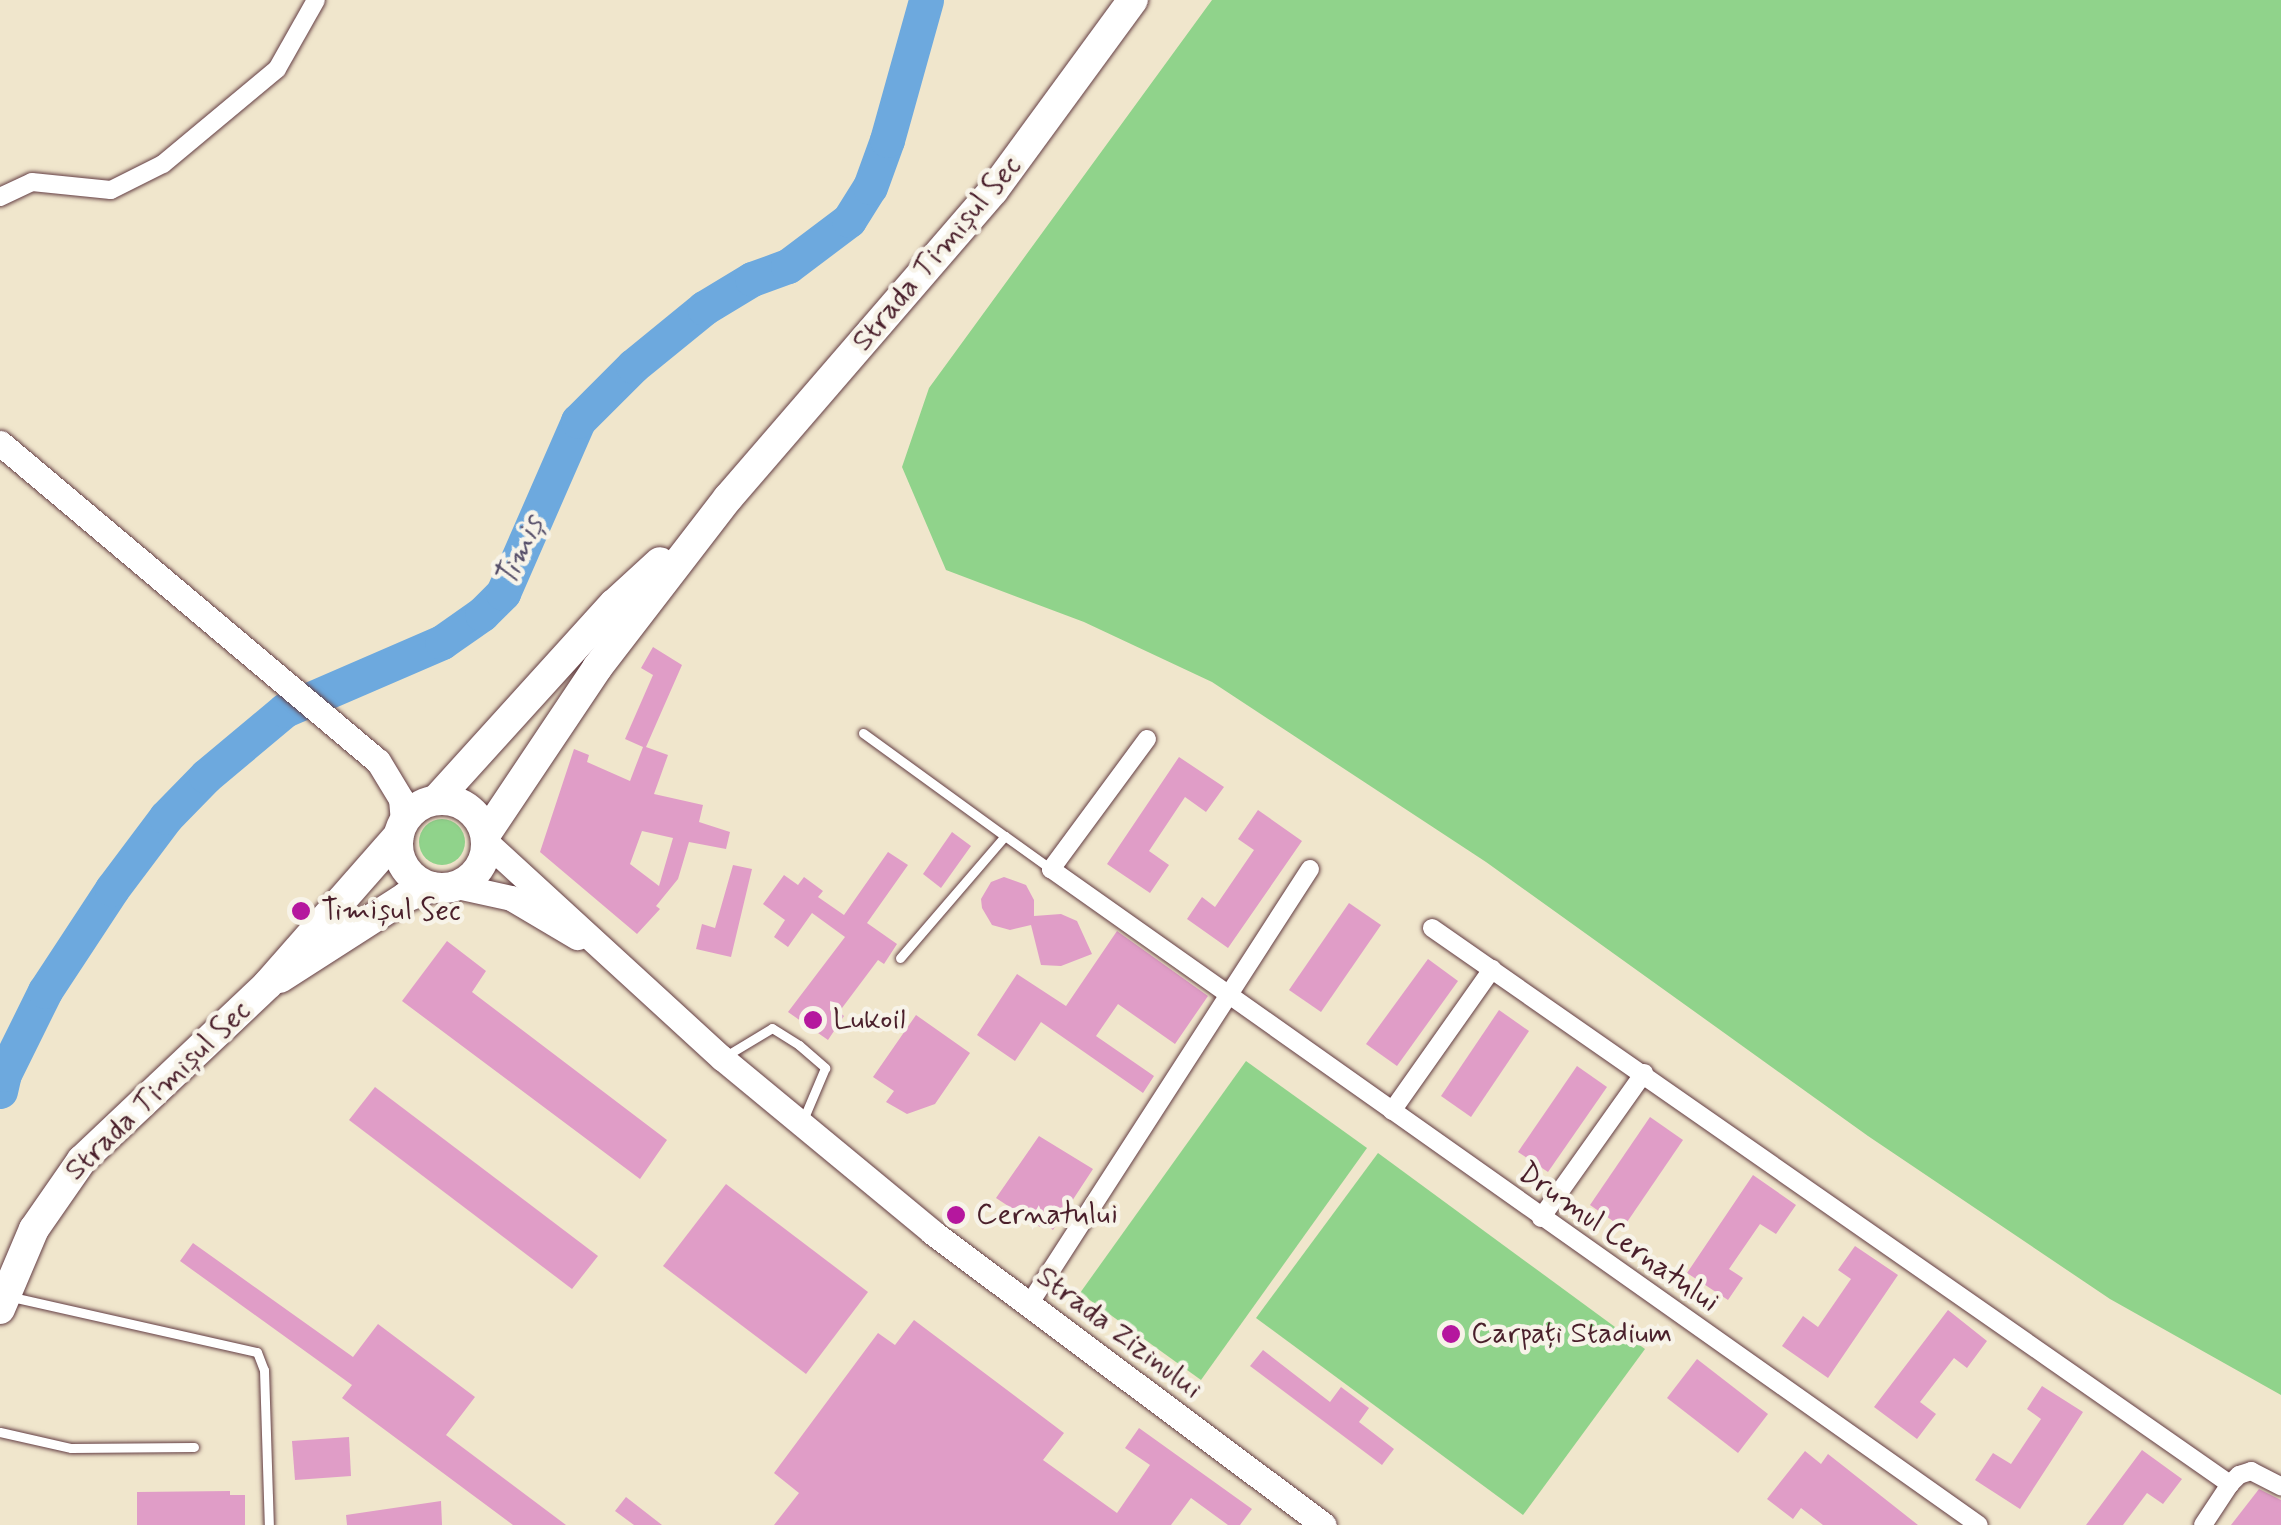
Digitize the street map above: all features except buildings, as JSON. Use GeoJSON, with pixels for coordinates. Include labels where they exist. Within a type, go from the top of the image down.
{"type":"FeatureCollection","features":[{"type":"Feature","properties":{"kind":"main road","name":"Strada Timișul Sec"},"geometry":{"type":"LineString","coordinates":[[486,839],[597,668],[728,498],[994,191],[1133,0]]}},
{"type":"Feature","properties":{"kind":"main road"},"geometry":{"type":"LineString","coordinates":[[0,443],[374,758],[396,770],[432,801],[464,805],[478,817],[486,839],[478,870],[444,886],[409,873],[398,848],[401,799],[374,758]]}},
{"type":"Feature","properties":{"kind":"main road","name":"Strada Timișul Sec"},"geometry":{"type":"LineString","coordinates":[[432,801],[614,604],[728,498]]}},
{"type":"Feature","properties":{"kind":"main road"},"geometry":{"type":"LineString","coordinates":[[401,829],[432,801]]}},
{"type":"Feature","properties":{"kind":"main road","name":"Strada Timișul Sec"},"geometry":{"type":"LineString","coordinates":[[2,1302],[34,1230],[82,1160],[268,984],[401,829]]}},
{"type":"Feature","properties":{"kind":"main road","name":"Strada Zizinului"},"geometry":{"type":"LineString","coordinates":[[486,839],[581,925],[607,956],[801,1125],[1028,1306],[1323,1525]]}},
{"type":"Feature","properties":{"kind":"main road","name":"Strada Timișul Sec"},"geometry":{"type":"LineString","coordinates":[[268,984],[313,961],[406,898],[444,886]]}},
{"type":"Feature","properties":{"kind":"main road","name":"Strada Zizinului"},"geometry":{"type":"LineString","coordinates":[[444,886],[511,898],[607,956]]}},
{"type":"Feature","properties":{"kind":"street"},"geometry":{"type":"LineString","coordinates":[[0,198],[32,182],[111,190],[163,164],[277,69],[316,0]]}},
{"type":"Feature","properties":{"kind":"street"},"geometry":{"type":"LineString","coordinates":[[1051,869],[1147,738]]}},
{"type":"Feature","properties":{"kind":"street","name":"Drumul Cernatului"},"geometry":{"type":"LineString","coordinates":[[1051,869],[1979,1525]]}},
{"type":"Feature","properties":{"kind":"street"},"geometry":{"type":"LineString","coordinates":[[1028,1306],[1226,993],[1310,869]]}},
{"type":"Feature","properties":{"kind":"street"},"geometry":{"type":"LineString","coordinates":[[1432,928],[2230,1484]]}},
{"type":"Feature","properties":{"kind":"street"},"geometry":{"type":"LineString","coordinates":[[1392,1111],[1492,968]]}},
{"type":"Feature","properties":{"kind":"street"},"geometry":{"type":"LineString","coordinates":[[1541,1218],[1644,1073]]}},
{"type":"Feature","properties":{"kind":"street"},"geometry":{"type":"LineString","coordinates":[[2203,1525],[2238,1475],[2251,1471],[2281,1486]]}},
{"type":"Feature","properties":{"kind":"lane"},"geometry":{"type":"LineString","coordinates":[[863,734],[1051,869]]}},
{"type":"Feature","properties":{"kind":"lane"},"geometry":{"type":"LineString","coordinates":[[900,958],[1005,836]]}},
{"type":"Feature","properties":{"kind":"lane"},"geometry":{"type":"LineString","coordinates":[[722,1058],[772,1028],[799,1045],[826,1068],[801,1125]]}},
{"type":"Feature","properties":{"kind":"lane"},"geometry":{"type":"LineString","coordinates":[[2,1302],[257,1352],[264,1370],[269,1525]]}},
{"type":"Feature","properties":{"kind":"lane"},"geometry":{"type":"LineString","coordinates":[[0,1432],[71,1448],[194,1447]]}},
{"type":"Feature","properties":{"kind":"green space"},"geometry":{"type":"Polygon","coordinates":[[[1212,0],[2281,0],[2281,1395],[2110,1299],[1868,1136],[1486,862],[1212,682],[1084,622],[946,570],[902,467],[929,388],[1212,0]]]}},
{"type":"Feature","properties":{"kind":"green space"},"geometry":{"type":"Polygon","coordinates":[[[442,819],[458,826],[465,842],[458,858],[442,865],[426,858],[419,842],[426,826],[442,819]]]}},
{"type":"Feature","properties":{"kind":"green space"},"geometry":{"type":"Polygon","coordinates":[[[1246,1061],[1367,1148],[1201,1380],[1080,1293],[1246,1061]]]}},
{"type":"Feature","properties":{"kind":"green space","name":"Carpați Stadium"},"geometry":{"type":"Polygon","coordinates":[[[1378,1153],[1645,1349],[1523,1515],[1256,1318],[1378,1153]]]}},
{"type":"Feature","properties":{"kind":"waterway","name":"Timiș"},"geometry":{"type":"LineString","coordinates":[[0,1091],[4,1074],[45,991],[112,889],[166,817],[206,776],[285,710],[442,642],[482,614],[503,593],[578,421],[633,366],[704,308],[752,279],[788,266],[849,220],[870,187],[887,140],[926,0]]}},
{"type":"Feature","properties":{"kind":"place","name":"Timișul Sec"},"geometry":{"type":"Point","coordinates":[301,911]}},
{"type":"Feature","properties":{"kind":"place","name":"Lukoil"},"geometry":{"type":"Point","coordinates":[813,1020]}},
{"type":"Feature","properties":{"kind":"place","name":"Cernatului"},"geometry":{"type":"Point","coordinates":[956,1215]}},
{"type":"Feature","properties":{"kind":"place","name":"Carpați Stadium"},"geometry":{"type":"Point","coordinates":[1451,1334]}}]}
